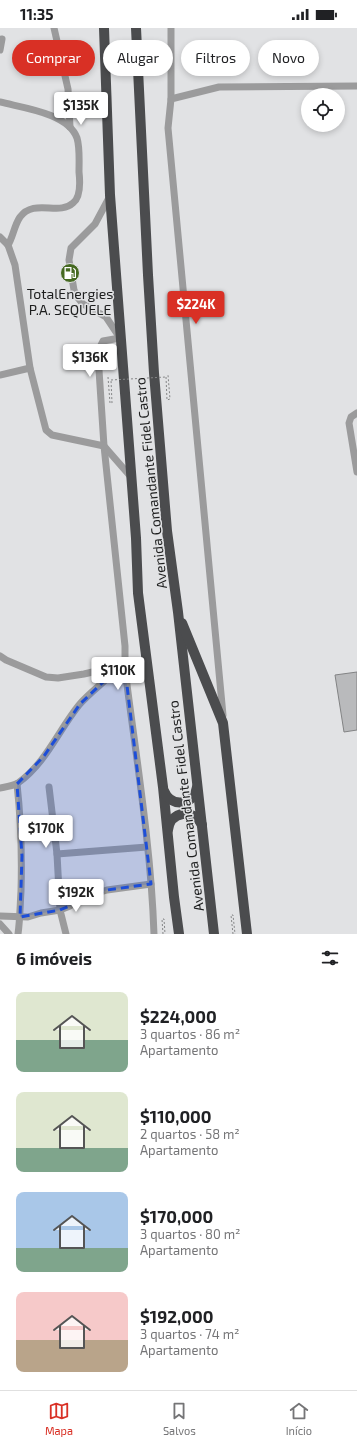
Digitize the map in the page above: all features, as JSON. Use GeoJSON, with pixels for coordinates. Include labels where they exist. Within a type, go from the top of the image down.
{"type":"FeatureCollection","features":[{"type":"Feature","properties":{"kind":"highway","name":"Avenida Comandante Fidel Castro"},"geometry":{"type":"LineString","coordinates":[[104,28],[110,195],[136,538],[138,593],[163,787],[179,934]]}},
{"type":"Feature","properties":{"kind":"highway","name":"Avenida Comandante Fidel Castro"},"geometry":{"type":"LineString","coordinates":[[136,28],[143,188],[154,373],[167,531],[178,612],[214,934]]}},
{"type":"Feature","properties":{"kind":"highway"},"geometry":{"type":"LineString","coordinates":[[178,612],[223,723],[247,934]]}},
{"type":"Feature","properties":{"kind":"highway"},"geometry":{"type":"LineString","coordinates":[[163,787],[169,800],[182,803],[188,802],[194,796],[197,792],[197,783]]}},
{"type":"Feature","properties":{"kind":"highway"},"geometry":{"type":"LineString","coordinates":[[168,832],[173,818],[184,813],[195,816],[203,828]]}},
{"type":"Feature","properties":{"kind":"street"},"geometry":{"type":"LineString","coordinates":[[54,28],[68,89],[70,127]]}},
{"type":"Feature","properties":{"kind":"street"},"geometry":{"type":"LineString","coordinates":[[170,28],[171,99],[168,128],[223,723]]}},
{"type":"Feature","properties":{"kind":"street"},"geometry":{"type":"LineString","coordinates":[[0,50],[2,39]]}},
{"type":"Feature","properties":{"kind":"street"},"geometry":{"type":"LineString","coordinates":[[171,99],[219,87],[357,86]]}},
{"type":"Feature","properties":{"kind":"street"},"geometry":{"type":"LineString","coordinates":[[0,102],[55,117],[70,127],[77,139],[78,144],[80,179],[78,197],[73,204],[66,207],[35,208],[26,212],[20,217],[15,226],[12,238],[8,245]]}},
{"type":"Feature","properties":{"kind":"street"},"geometry":{"type":"LineString","coordinates":[[110,195],[95,224],[71,248],[69,260],[74,290],[78,298],[83,304],[106,317],[120,338],[103,342],[98,355],[104,446],[125,646],[125,669],[147,847],[154,934]]}},
{"type":"Feature","properties":{"kind":"street"},"geometry":{"type":"LineString","coordinates":[[0,237],[8,245],[15,265],[30,368],[46,430],[52,435],[104,446],[131,477]]}},
{"type":"Feature","properties":{"kind":"street"},"geometry":{"type":"LineString","coordinates":[[0,375],[30,368]]}},
{"type":"Feature","properties":{"kind":"street"},"geometry":{"type":"LineString","coordinates":[[357,413],[351,417],[349,423],[357,472]]}},
{"type":"Feature","properties":{"kind":"street"},"geometry":{"type":"LineString","coordinates":[[0,656],[46,677],[68,677],[101,670],[148,670]]}},
{"type":"Feature","properties":{"kind":"street"},"geometry":{"type":"LineString","coordinates":[[0,788],[16,784],[32,770],[44,756],[80,704],[117,669]]}},
{"type":"Feature","properties":{"kind":"street"},"geometry":{"type":"LineString","coordinates":[[16,784],[20,813],[21,841],[20,917],[18,934]]}},
{"type":"Feature","properties":{"kind":"street"},"geometry":{"type":"LineString","coordinates":[[49,787],[60,910],[66,934]]}},
{"type":"Feature","properties":{"kind":"street"},"geometry":{"type":"LineString","coordinates":[[56,854],[147,847]]}},
{"type":"Feature","properties":{"kind":"street"},"geometry":{"type":"LineString","coordinates":[[0,916],[28,917],[47,911],[60,910],[70,906],[81,898],[107,890],[151,884]]}},
{"type":"Feature","properties":{"kind":"street"},"geometry":{"type":"LineString","coordinates":[[0,924],[9,934]]}},
{"type":"Feature","properties":{"kind":"path"},"geometry":{"type":"LineString","coordinates":[[108,377],[110,403],[112,403],[111,380],[166,377],[167,400],[170,399],[168,375]]}},
{"type":"Feature","properties":{"kind":"path"},"geometry":{"type":"LineString","coordinates":[[231,915],[233,915],[234,934],[231,915]]}},
{"type":"Feature","properties":{"kind":"path"},"geometry":{"type":"LineString","coordinates":[[162,919],[164,919],[164,934],[162,919]]}},
{"type":"Feature","properties":{"kind":"highlighted area"},"geometry":{"type":"Polygon","coordinates":[[[117,669],[125,669],[151,884],[107,890],[60,910],[20,917],[22,856],[17,784],[44,756],[80,704],[117,669]]]}},
{"type":"Feature","properties":{"kind":"building"},"geometry":{"type":"Polygon","coordinates":[[[357,672],[357,730],[344,732],[335,675],[357,672]]]}},
{"type":"Feature","properties":{"kind":"place","name":"TotalEnergies P.A. SEQUELE"},"geometry":{"type":"Point","coordinates":[70,273]}}]}
